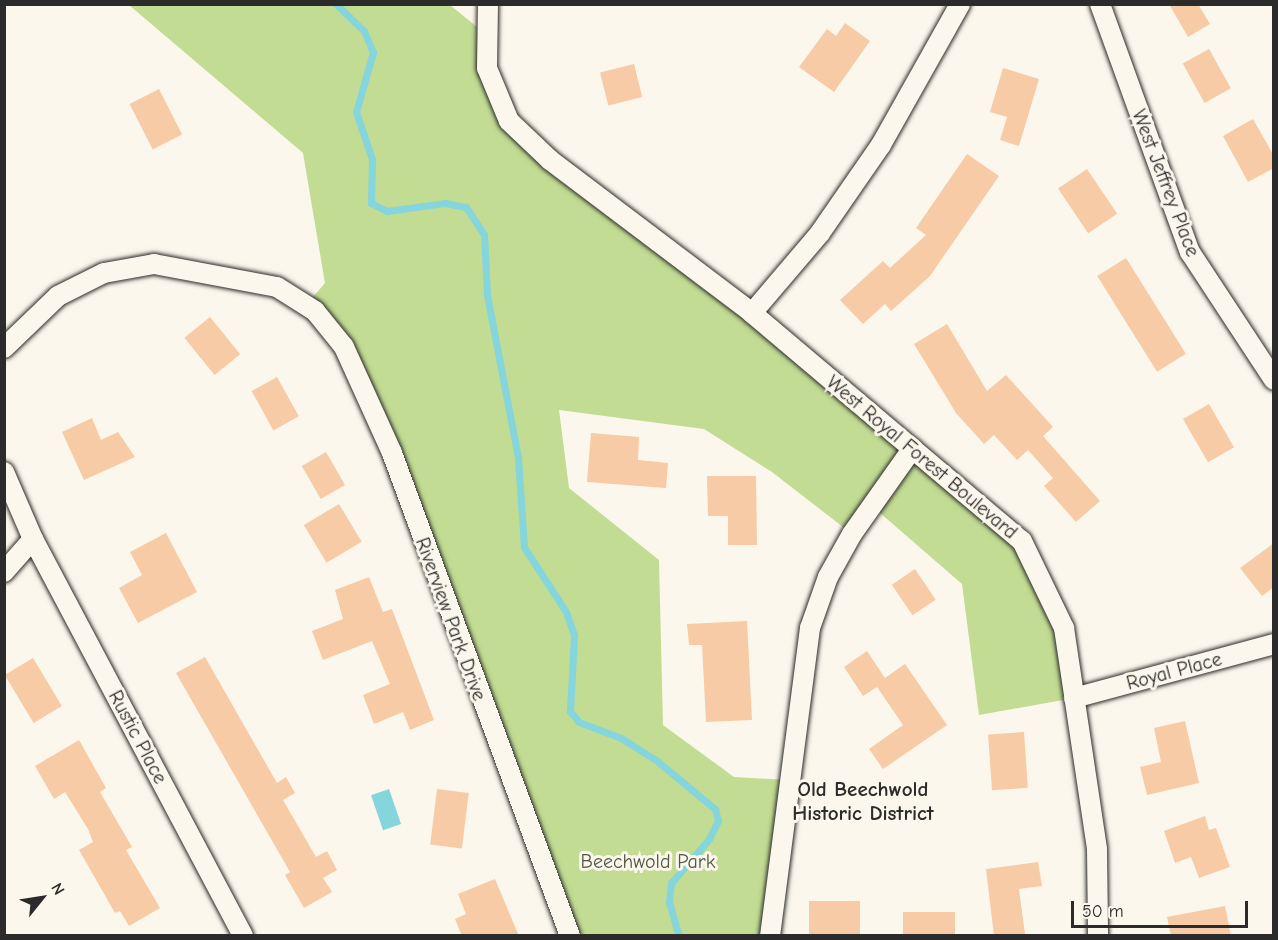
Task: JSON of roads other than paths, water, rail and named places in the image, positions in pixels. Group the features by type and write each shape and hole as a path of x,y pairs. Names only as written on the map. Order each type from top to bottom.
{"street":[{"name":"West Royal Forest Boulevard","path":"488,4 487,68 509,121 532,143 752,313 1022,541 1064,628 1097,850 1098,936"},
{"path":"752,313 820,233 881,145 960,4"},
{"name":"West Jeffrey Place","path":"1100,4 1190,252 1274,380"},
{"name":"Riverview Park Drive","path":"4,348 58,296 104,273 154,264 277,287 315,311 344,347 392,453 570,936"},
{"path":"770,936 810,628 828,577 852,534 913,448"},
{"name":"Rustic Place","path":"4,472 33,539 243,936"},
{"path":"4,572 33,539"},
{"name":"Royal Place","path":"1074,698 1274,644"}],"water":[{"path":"389,789 401,824 383,830 371,795"}],"waterway":[{"path":"336,4 364,31 373,52 356,112 372,159 371,203 387,211 445,203 466,207 484,235 487,295 518,458 524,547 566,612 574,635 570,711 579,722 621,738 656,760 715,809 718,821 709,839 671,883 669,902 679,936"}],"district":[{"name":"Old Beechwold Historic District","path":"863,801"}],"park label":[{"name":"Beechwold Park","path":"648,861"}]}
